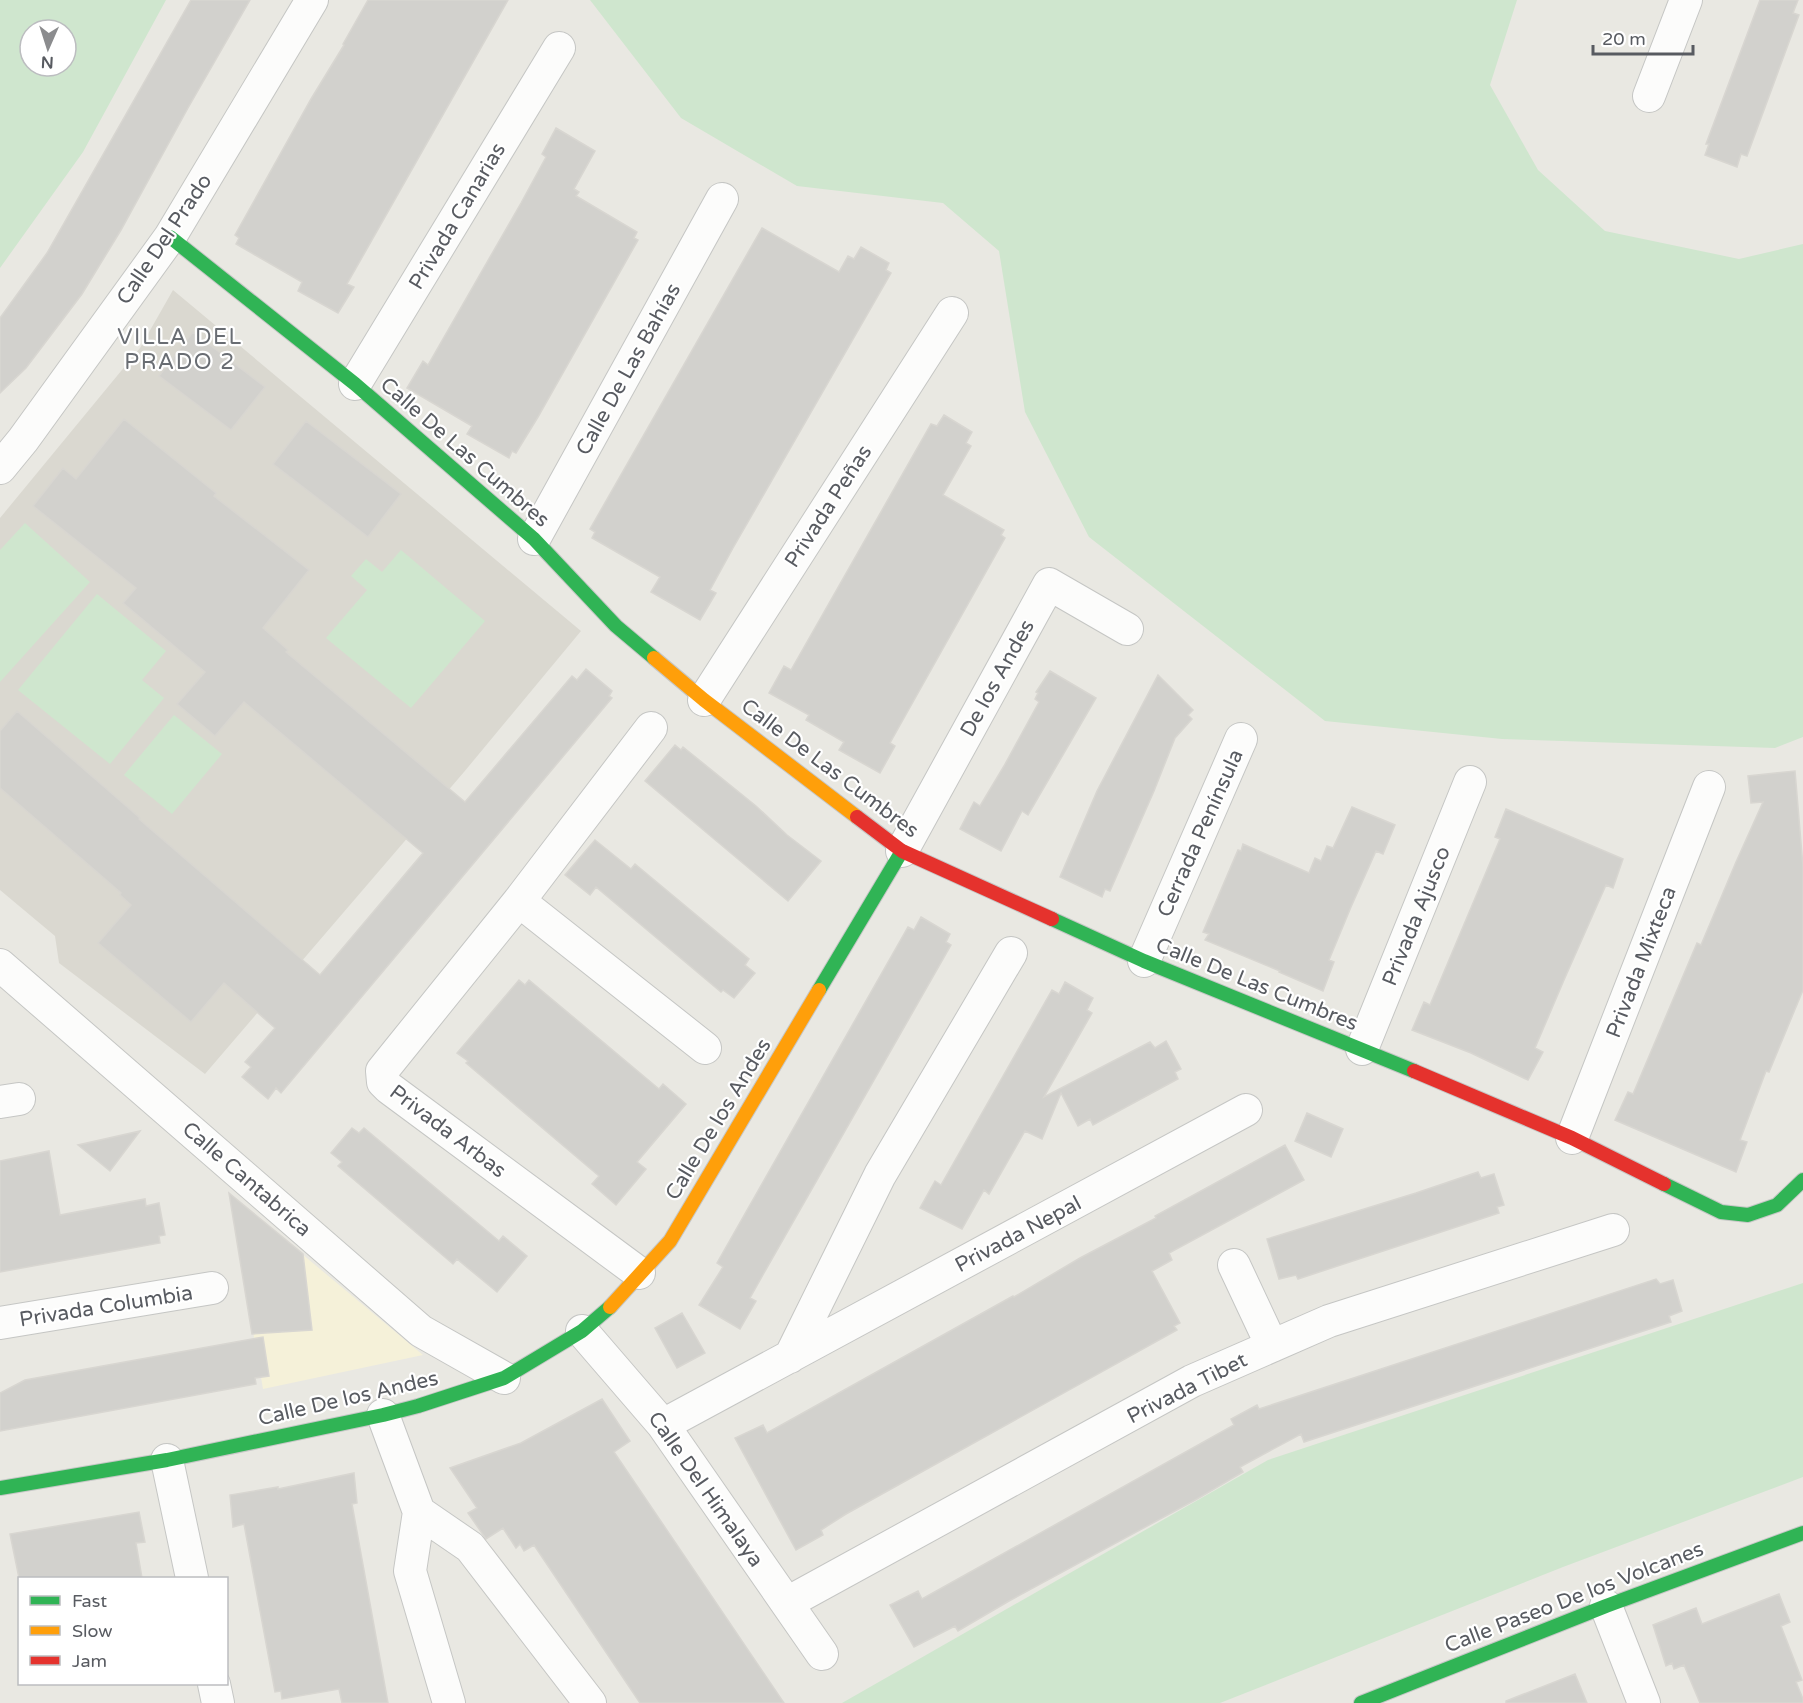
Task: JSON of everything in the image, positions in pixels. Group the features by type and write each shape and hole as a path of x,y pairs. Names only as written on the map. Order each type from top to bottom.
{"street":[{"name":"Calle Del Prado","path":"0,468 23,440 170,237 312,0"},
{"path":"1649,96 1686,0"},
{"name":"Privada Canarias","path":"355,384 559,48"},
{"name":"Calle De Las Bahías","path":"534,539 722,199"},
{"name":"Calle De Las Cumbres","path":"170,237 355,384 534,539 616,626 704,700 902,851 1144,961 1362,1049 1572,1138 1721,1212 1748,1215 1777,1205 1803,1180"},
{"name":"Privada Peñas","path":"704,700 952,313"},
{"name":"De los Andes","path":"902,851 1049,584 1126,629"},
{"name":"Privada Arbas","path":"639,1273 389,1089 383,1082 382,1071 519,901 651,728"},
{"name":"Cerrada Península","path":"1144,961 1241,739"},
{"name":"Privada Ajusco","path":"1362,1049 1470,782"},
{"name":"Privada Mixteca","path":"1572,1138 1709,787"},
{"name":"Calle De los Andes","path":"0,1488 167,1460 418,1406 504,1378 582,1331 614,1303 670,1241 902,851"},
{"path":"519,901 705,1048"},
{"path":"789,1357 880,1175 1011,953"},
{"name":"Calle Cantabrica","path":"0,965 421,1331 504,1378"},
{"name":"Privada Nepal","path":"663,1425 1246,1110"},
{"name":"Privada Tibet","path":"787,1603 1192,1381 1329,1321 1613,1230"},
{"path":"1234,1265 1272,1347"},
{"name":"Privada Columbia","path":"0,1323 212,1288"},
{"name":"Calle Del Himalaya","path":"582,1331 663,1425 822,1654"},
{"path":"383,1415 419,1512 410,1571 449,1703"},
{"path":"167,1460 192,1577"},
{"path":"419,1512 470,1547 590,1703"},
{"name":"Calle Paseo De los Volcanes","path":"1361,1703 1398,1696 1606,1606 1803,1533"},
{"path":"1606,1606 1644,1703"},
{"path":"214,1685 218,1703"}],"shaded area":[{"path":"173,290 581,631 464,772 205,1074 59,963 55,936 0,890 0,518 140,348"},
{"path":"229,1193 423,1355 263,1389"}],"green space":[{"path":"0,0 166,0 83,152 0,268"},
{"path":"590,0 1517,0 1490,85 1538,170 1605,231 1739,259 1803,244 1803,737 1775,748 1502,739 1325,721 1089,537 1025,412 999,251 943,203 797,186 681,118"},
{"path":"25,523 90,582 0,682 0,550"},
{"path":"401,550 485,621 411,708 326,638 367,590 351,576 366,559 382,572"},
{"path":"97,594 166,651 142,680 164,698 110,764 18,690"},
{"path":"174,715 222,754 172,814 124,775"},
{"path":"1803,1283 1803,1477 1563,1567 1220,1703 842,1703 1268,1460"}],"building":[{"path":"191,0 250,0 121,230 82,294 26,368 0,393 0,318 47,253"},
{"path":"368,0 508,0 347,284 354,287 338,313 298,291 302,282 236,244 239,238 235,235"},
{"path":"1760,0 1798,0 1793,13 1799,15 1747,156 1741,154 1737,167 1705,155 1709,144 1706,144"},
{"path":"556,128 595,151 574,189 579,192 576,196 637,232 634,238 638,240 538,417 516,453 512,451 509,458 467,434 472,426 407,388 423,361 428,365 521,203 546,157 542,154"},
{"path":"762,228 839,272 848,256 854,259 861,247 889,263 886,270 891,273 733,548 710,590 716,593 700,620 651,592 660,577 592,538 595,532 590,529"},
{"path":"193,332 265,387 231,430 159,376"},
{"path":"944,415 972,432 966,443 971,446 943,495 1004,530 1001,535 1005,538 890,743 895,746 880,773 839,750 844,742 806,720 809,715 769,693 784,666 791,670 931,424 937,426"},
{"path":"124,419 216,493 214,496 309,570 263,628 288,650 286,652 465,802 572,676 577,680 586,669 612,691 609,696 612,698 281,1093 276,1088 268,1099 242,1077 251,1067 245,1062 275,1028 224,983 191,1022 98,943 131,905 120,895 121,893 0,788 0,731 17,711 320,975 423,853 244,702 215,736 177,704 205,672 123,603 136,588 33,506 63,468 76,479"},
{"path":"306,421 401,494 368,537 273,464"},
{"path":"1050,671 1096,698 1028,815 1022,811 1001,851 960,829 974,802 980,806 1004,766 1039,702 1035,699 1038,693 1036,692"},
{"path":"1158,675 1193,710 1188,715 1192,719 1175,738 1110,891 1105,889 1102,897 1060,877 1097,791"},
{"path":"675,745 681,750 683,747 821,861 788,901 645,781"},
{"path":"1795,771 1803,867 1803,990 1769,1072 1766,1071 1740,1140 1747,1142 1736,1172 1615,1120 1628,1092 1633,1094 1697,943 1701,945 1763,802 1751,803 1748,776"},
{"path":"1352,807 1395,825 1383,854 1376,851 1351,907 1329,960 1334,962 1323,991 1205,940 1209,934 1203,932 1238,850 1241,851 1243,844 1309,873 1315,858 1321,861 1327,846 1333,848"},
{"path":"1506,809 1623,859 1613,888 1606,885 1564,980 1535,1048 1543,1052 1528,1080 1471,1053 1412,1030 1424,1002 1430,1005 1500,839 1495,837"},
{"path":"595,840 631,869 635,864 749,959 745,965 755,973 734,998 723,990 721,992 596,887 590,895 565,875"},
{"path":"921,917 950,934 946,942 951,945 750,1298 756,1301 740,1329 699,1305 723,1267 717,1263 908,927 914,930"},
{"path":"519,980 525,985 529,980 659,1089 663,1084 686,1104 637,1162 646,1169 616,1205 592,1184 599,1176 457,1053"},
{"path":"1065,982 1093,998 1087,1010 1092,1013 1044,1097 1150,1042 1155,1048 1166,1041 1181,1069 1175,1072 1178,1079 1093,1125 1090,1119 1078,1126 1061,1093 1042,1139 1025,1131 989,1194 984,1190 962,1229 920,1208 935,1181 941,1185 1052,990 1059,994"},
{"path":"1307,1113 1343,1129 1331,1157 1295,1141"},
{"path":"352,1128 359,1133 364,1128 499,1241 503,1236 527,1256 497,1292 457,1259 453,1264 338,1166 342,1162 331,1153"},
{"path":"140,1131 110,1171 78,1145"},
{"path":"1285,1145 1304,1180 1169,1253 1172,1260 1152,1271 1180,1323 1174,1326 1177,1330 846,1514 821,1530 823,1535 796,1550 735,1438 763,1425 767,1433"},
{"path":"49,1151 60,1215 145,1199 146,1206 159,1203 165,1235 159,1236 160,1243 0,1272 0,1161"},
{"path":"1478,1172 1481,1178 1494,1174 1504,1205 1497,1207 1499,1213 1298,1279 1296,1275 1279,1279 1267,1239"},
{"path":"229,1193 303,1254 312,1330 252,1334"},
{"path":"1656,1279 1660,1284 1673,1280 1682,1311 1669,1316 1671,1322 1304,1442 1301,1434 1240,1467 1243,1472 1197,1499 958,1631 955,1626 914,1647 890,1605 918,1591 922,1599 1234,1425 1231,1419 1257,1405 1259,1409"},
{"path":"682,1313 705,1353 677,1368 655,1328"},
{"path":"263,1337 269,1376 255,1378 256,1384 0,1431 0,1393 25,1380"},
{"path":"602,1399 630,1441 614,1452 784,1703 640,1703 534,1545 524,1551 520,1544 516,1548 503,1528 486,1539 468,1513 477,1508 450,1468 521,1443"},
{"path":"354,1473 357,1503 352,1504 388,1703 342,1703 339,1689 282,1699 281,1691 275,1692 244,1524 233,1527 230,1495 278,1487 278,1489"},
{"path":"139,1512 145,1542 136,1543 142,1577 19,1577 10,1534"},
{"path":"1779,1594 1790,1622 1781,1626 1802,1680 1796,1682 1803,1703 1700,1703 1684,1665 1674,1669 1672,1663 1666,1666 1653,1625 1696,1608 1702,1624"},
{"path":"1575,1674 1587,1703 1506,1703 1506,1701"}],"traffic: fast":[{"path":"170,237 355,384 534,539 616,626 654,658"},
{"path":"819,990 902,851"},
{"path":"1052,919 1144,961 1414,1071"},
{"path":"1664,1184 1721,1212 1748,1215 1777,1205 1803,1180"},
{"path":"0,1488 167,1460 418,1406 504,1378 582,1331 610,1307"},
{"path":"1361,1703 1606,1606 1803,1533"}],"traffic: slow":[{"path":"654,658 704,700 857,817"},
{"path":"610,1307 670,1241 819,990"}],"traffic: jam":[{"path":"857,817 902,851 1052,919"},
{"path":"1414,1071 1572,1138 1664,1184"}],"district":[{"name":"VILLA DEL PRADO 2","path":"180,348"}]}
